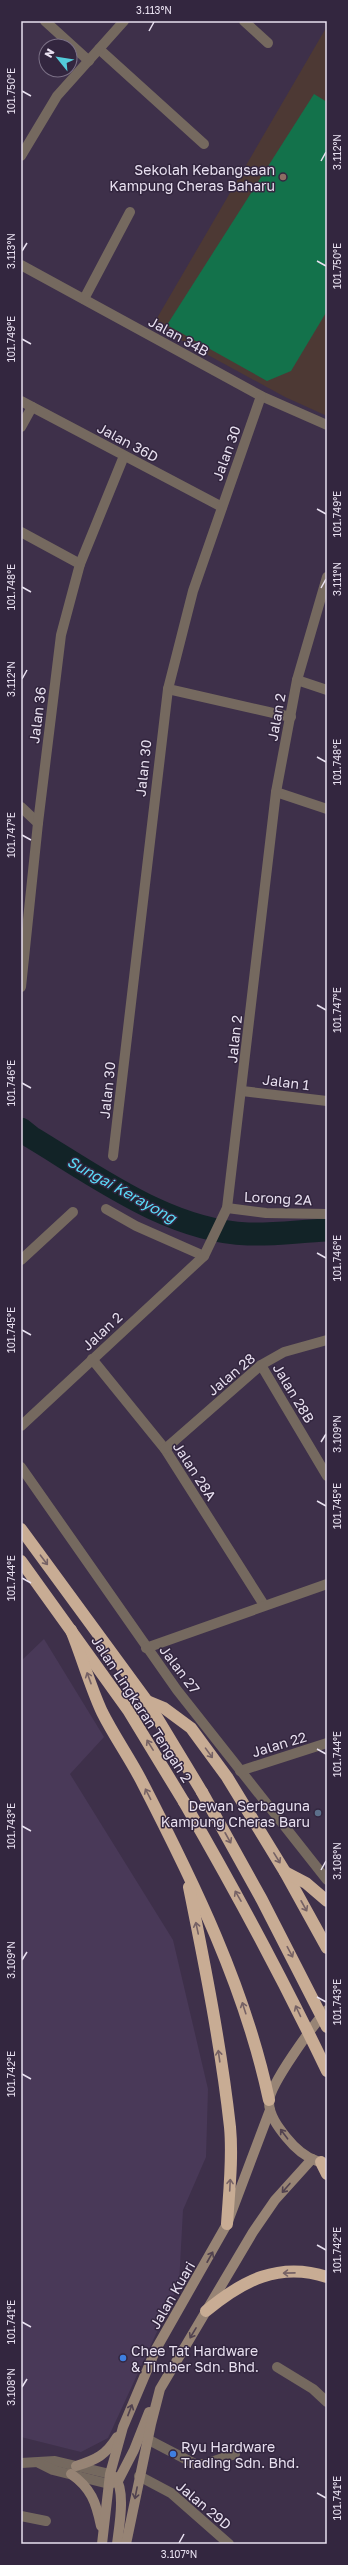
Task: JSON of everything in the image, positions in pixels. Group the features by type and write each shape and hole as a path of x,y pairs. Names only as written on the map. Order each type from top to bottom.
{"highway":[{"name":"Jalan Lingkaran Tengah 2","path":"21,1529 147,1701 202,1792 262,1900 327,2027"},
{"name":"Jalan Lingkaran Tengah 2","path":"21,1562 72,1630 128,1710 184,1802 253,1923 327,2071"},
{"path":"72,1630 102,1712 140,1779 215,1931 237,1988 261,2060 269,2105"},
{"path":"147,1701 164,1708 191,1728 227,1777 285,1872 327,1948"},
{"path":"184,1866 211,2002 230,2127 231,2165 227,2224"},
{"path":"285,1872 306,1883 327,1901"},
{"path":"320,2161 327,2174"},
{"path":"206,2311 225,2296 251,2280 277,2273 301,2272 327,2277"}],"street":[{"path":"45,21 88,61"},
{"path":"21,156 24,144 58,96 124,21"},
{"path":"244,21 268,43"},
{"path":"99,49 204,144"},
{"path":"84,299 130,212"},
{"name":"Jalan 34B","path":"21,265 261,396 327,425"},
{"name":"Jalan 30","path":"113,1156 168,689 193,591 261,396"},
{"name":"Jalan 36D","path":"21,401 222,507"},
{"path":"21,427 32,407"},
{"name":"Jalan 36","path":"21,987 38,823 61,635 80,564 124,456"},
{"path":"21,532 80,564"},
{"name":"Jalan 2","path":"21,1426 206,1252 225,1212 242,1091 276,792 297,680 327,576"},
{"path":"297,680 327,690"},
{"path":"168,689 291,717"},
{"path":"276,792 327,809"},
{"path":"21,807 38,823"},
{"name":"Jalan 1","path":"242,1091 327,1101"},
{"path":"106,1208 136,1226 206,1252"},
{"path":"21,1260 73,1212"},
{"name":"Lorong 2A","path":"225,1212 327,1214"},
{"name":"Jalan 28","path":"165,1449 261,1365 284,1352 327,1340"},
{"name":"Jalan 28A","path":"92,1359 165,1449 264,1605"},
{"name":"Jalan 28B","path":"261,1365 327,1476"},
{"name":"Jalan 27","path":"21,1467 146,1648 240,1771 327,1880"},
{"path":"146,1648 264,1605 327,1584"},
{"name":"Jalan 22","path":"240,1771 327,1743"},
{"name":"Jalan Kuari","path":"102,2540 112,2479 123,2427 156,2349 227,2224 269,2105 285,2067 327,2010"},
{"path":"112,2479 134,2450 144,2422 160,2389 253,2232 275,2200 320,2161 292,2144 269,2105"},
{"path":"277,2367 313,2389 327,2402"},
{"path":"126,2544 139,2476 160,2389"},
{"path":"73,2470 91,2462 107,2452 123,2427"},
{"path":"147,2440 195,2464 205,2464 235,2454"},
{"path":"21,2463 55,2461 73,2470 112,2479"},
{"path":"73,2470 91,2492 95,2502 102,2540"},
{"name":"Jalan 29D","path":"139,2476 171,2494 230,2544"},
{"path":"112,2479 121,2502 117,2544"},
{"path":"21,2516 46,2521"}],"shaded area":[{"name":"Sekolah Kebangsaan Kampung Cheras Baharu","path":"326,28 327,416 285,397 153,325"},
{"path":"44,1639 104,1737 70,1774 173,1940 208,2089 206,2157 183,2210 179,2284 108,2438 81,2452 21,2437 21,1661"}],"green space":[{"name":"Sekolah Kebangsaan Kampung Cheras Baharu","path":"314,94 327,102 327,311 291,371 267,381 167,325"}],"waterway":[{"name":"Sungai Kerayong","path":"21,1129 31,1137 107,1184 134,1199 190,1223 219,1231 248,1234 327,1230"}],"place":[{"name":"Sekolah Kebangsaan Kampung Cheras Baharu","path":"283,177"},
{"name":"Dewan Serbaguna Kampung Cheras Baru","path":"318,1813"},
{"name":"Chee Tat Hardware & Timber Sdn. Bhd.","path":"123,2358"},
{"name":"Ryu Hardware Trading Sdn. Bhd.","path":"173,2454"}]}
